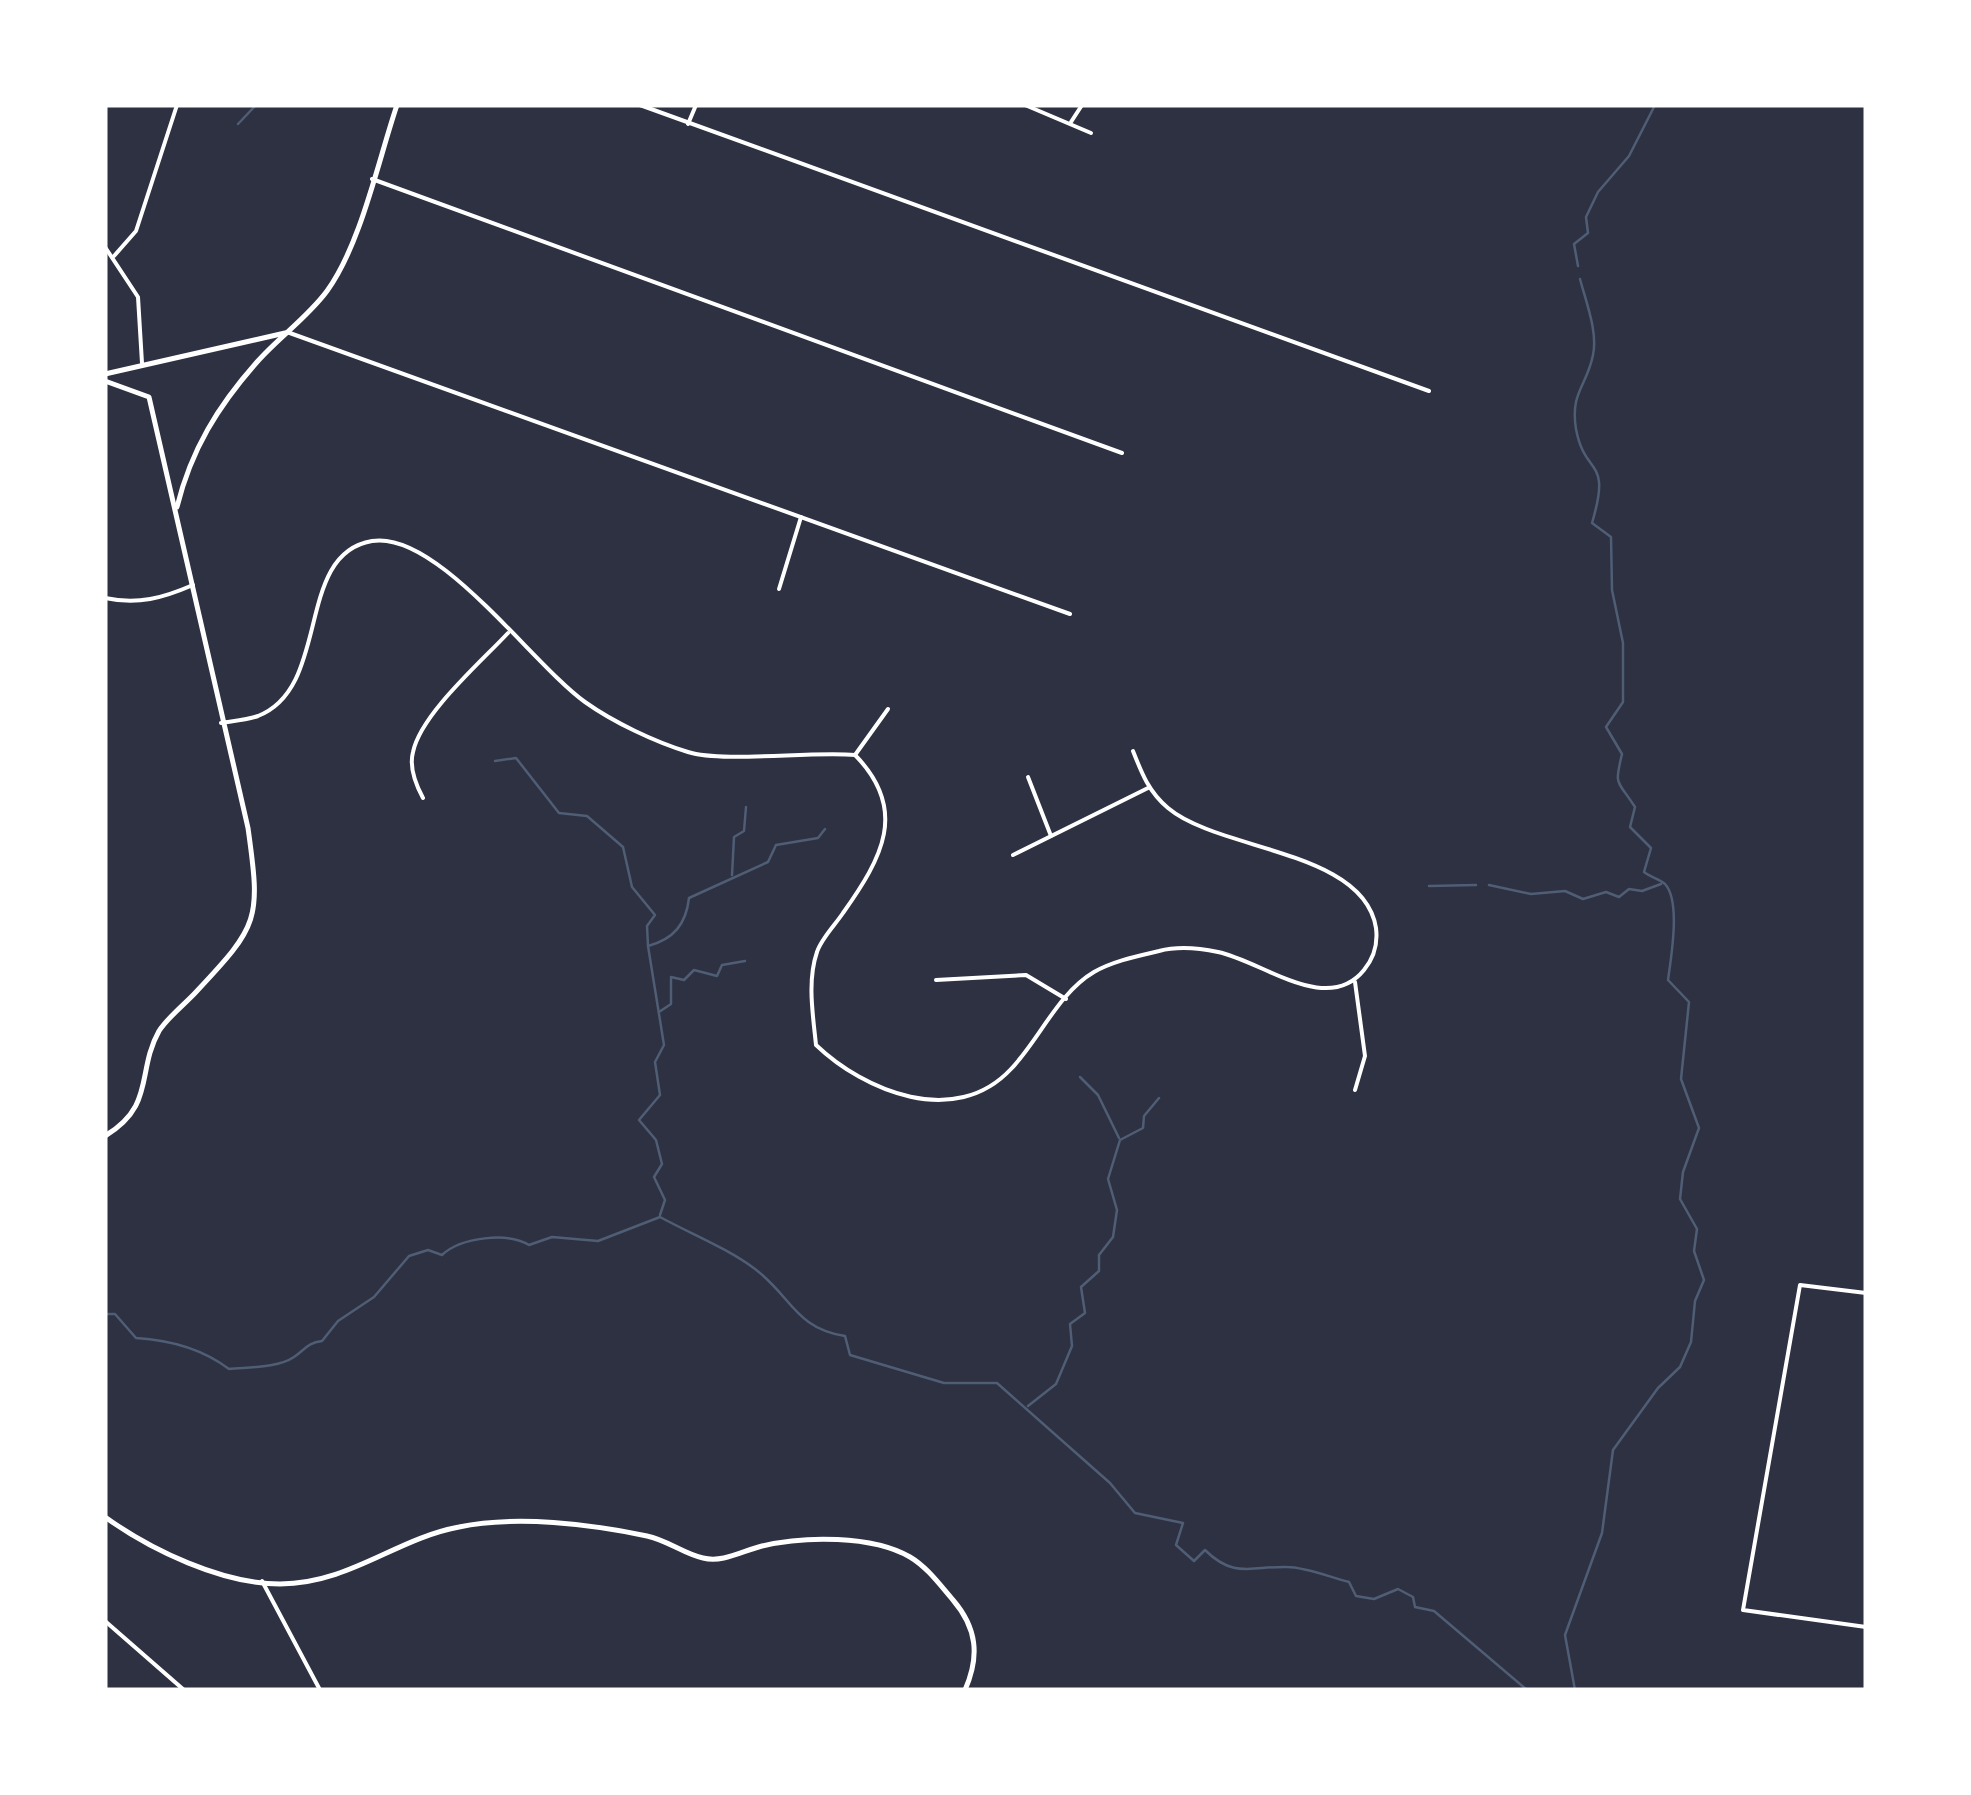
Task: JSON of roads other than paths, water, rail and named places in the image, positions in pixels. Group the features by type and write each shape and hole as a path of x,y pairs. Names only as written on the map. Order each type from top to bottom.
{"street":[{"path":"114,256 136,231 177,105"},
{"path":"176,509 187,468 205,429 257,362 328,289 397,105"},
{"path":"640,105 1429,390"},
{"path":"688,124 696,105"},
{"path":"1025,105 1092,133"},
{"path":"1071,122 1082,105"},
{"path":"372,178 1122,454"},
{"path":"105,247 138,296 142,363"},
{"path":"105,377 142,363 288,332 1070,614"},
{"path":"105,377 148,397 248,828 257,893 244,940 159,1032 146,1081 128,1122 105,1136"},
{"path":"779,589 801,517"},
{"path":"221,723 260,716 288,694 308,651 318,601 334,563 371,541 415,548 450,571 508,633 586,703 690,753 855,755 879,779 886,813 883,841 870,874 817,950 811,994 816,1045 845,1073 892,1095 937,1100 975,1092 1010,1072 1066,999 1093,972 1174,947 1222,953 1322,989 1354,982 1374,958 1376,929 1366,900 1337,876 1171,811 1148,788 1133,751"},
{"path":"105,598 125,602 160,599 193,585"},
{"path":"423,798 415,782 412,752 452,693 508,633"},
{"path":"855,755 888,709"},
{"path":"1028,778 1050,836"},
{"path":"1013,855 1148,788"},
{"path":"936,980 1026,975 1066,999"},
{"path":"1354,982 1365,1056 1355,1090"},
{"path":"1866,1293 1800,1285 1742,1610 1866,1626"},
{"path":"105,1517 137,1538 219,1573 280,1584 358,1570 425,1537 491,1522 649,1536 704,1558 720,1560 790,1542 878,1544 918,1564 961,1609 974,1633 976,1652 966,1690"},
{"path":"262,1581 320,1690"},
{"path":"105,1621 184,1690"}],"waterway":[{"path":"238,124 256,105"},
{"path":"1578,266 1574,244 1588,233 1586,217 1598,192 1629,156 1655,105"},
{"path":"1575,1690 1565,1635 1602,1533 1613,1450 1658,1388 1680,1367 1691,1342 1695,1301 1704,1280 1694,1251 1697,1229 1680,1199 1683,1172 1699,1128 1681,1079 1689,1002 1668,980 1673,903 1665,884 1644,872 1651,848 1630,827 1635,807 1619,782 1622,754 1606,727 1623,702 1623,643 1612,590 1611,537 1592,523 1598,477 1576,429 1575,406 1594,346 1580,279"},
{"path":"495,761 516,758 559,813 587,816 623,847 632,887 655,915 647,926 648,946"},
{"path":"732,875 734,837 744,831 746,807"},
{"path":"660,1215 665,1200 654,1177 662,1164 656,1140 639,1120 660,1095 655,1062 664,1045 648,946 677,929 689,898 768,862 776,845 818,838 825,829"},
{"path":"1489,885 1531,894 1565,891 1583,899 1606,892 1619,897 1629,889 1642,891 1661,884"},
{"path":"1429,886 1476,885"},
{"path":"659,1012 671,1004 671,977 684,980 694,970 717,976 722,965 745,961"},
{"path":"1080,1077 1098,1095 1119,1138"},
{"path":"1028,1406 1056,1384 1072,1346 1070,1324 1085,1313 1081,1287 1099,1271 1099,1255 1113,1237 1117,1210 1108,1179 1120,1140 1143,1128 1144,1116 1159,1098"},
{"path":"105,1314 115,1314 136,1338 185,1346 229,1369 271,1365 287,1361 322,1341 338,1321 374,1297 409,1256 428,1250 442,1255 461,1244 485,1238 529,1245 552,1237 598,1241 660,1217 755,1269 804,1319 845,1336 850,1355 944,1383 997,1383 1110,1483 1135,1513 1183,1523 1176,1545 1194,1561 1205,1550 1234,1568 1302,1569 1349,1582 1356,1596 1374,1599 1398,1589 1413,1597 1415,1607 1434,1611 1527,1690"}]}
